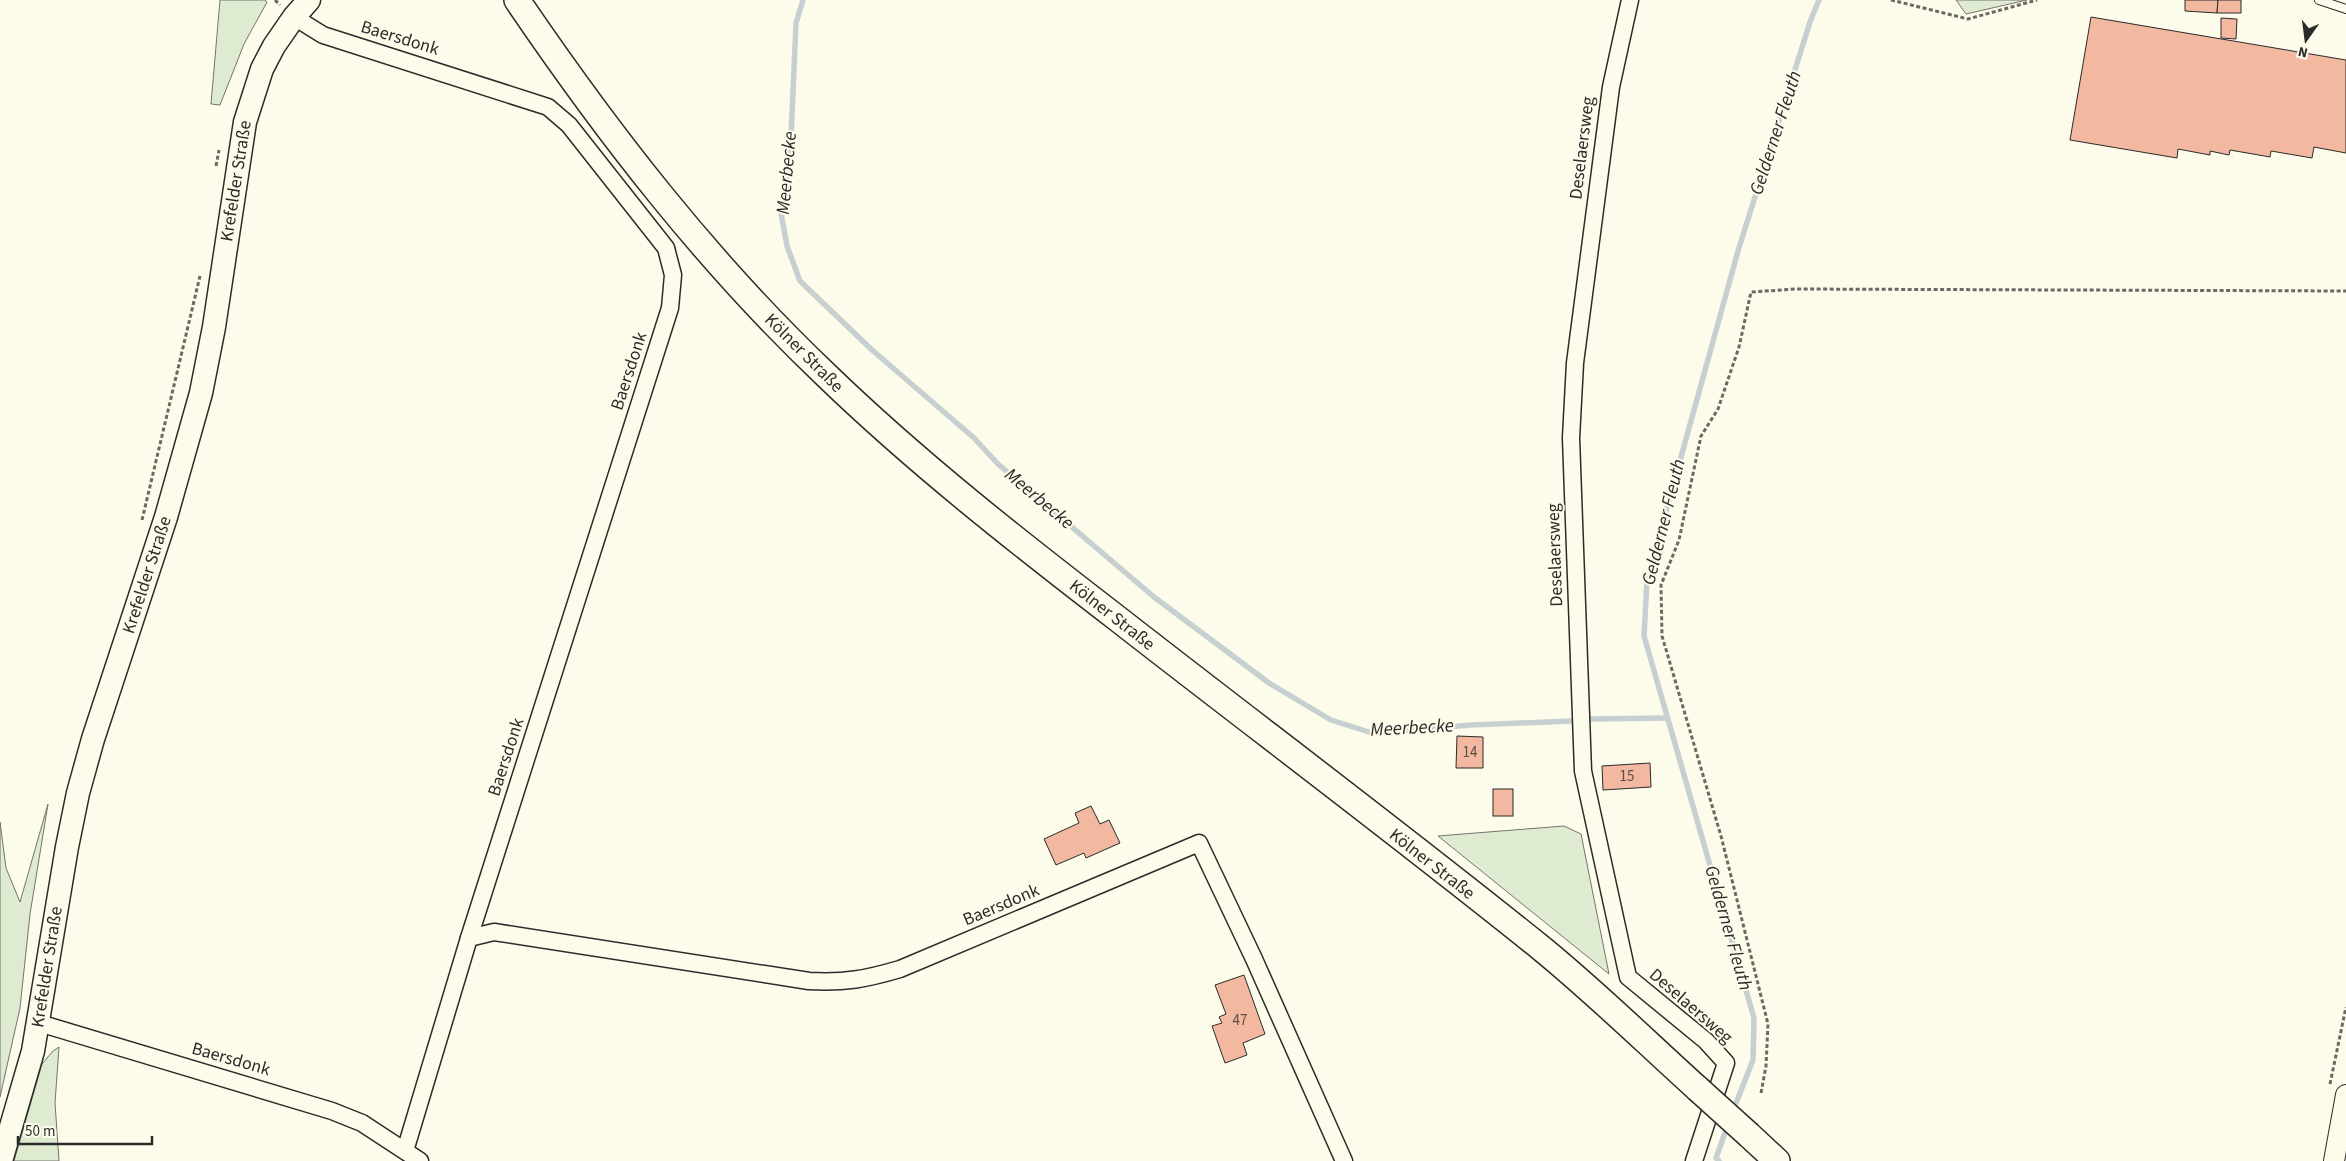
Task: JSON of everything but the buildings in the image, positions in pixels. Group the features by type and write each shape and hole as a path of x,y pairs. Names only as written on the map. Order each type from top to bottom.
{"main road":[{"name":"Krefelder Straße","path":"1,1161 39,1023 67,847 78,793 93,739 166,517 201,394 214,327 245,122 262,68 274,46 283,8 309,0"},
{"name":"Kölner Straße","path":"517,0 570,78 700,242 758,306 824,374 902,446 1052,568 1544,950 1777,1161"}],"street":[{"name":"Deselaersweg","path":"1630,0 1611,87 1574,363 1571,438 1582,772 1628,977 1706,1041 1726,1063 1694,1161"},
{"name":"Baersdonk","path":"283,8 323,35 548,107 569,125 666,248 673,275 670,308 469,938 405,1151"},
{"name":"Baersdonk","path":"469,938 494,932 809,981 840,983 900,969 1199,843 1344,1161"},
{"name":"Baersdonk","path":"39,1023 332,1111 362,1123 420,1161"},
{"path":"2334,1161 2346,1095"}],"lane":[{"path":"2319,0 2346,9"}],"path":[{"path":"275,0 283,8"},
{"path":"1891,0 1968,19 2037,0"},
{"path":"216,168 221,140"},
{"path":"142,522 202,268"},
{"path":"1761,1093 1766,1066 1768,1024 1721,836 1662,636 1661,585 1679,540 1701,436 1718,409 1739,347 1751,292 1796,289 2346,291"}],"green space":[{"path":"220,0 265,0 267,2 244,44 220,105 211,104"},
{"path":"1956,0 2027,0 1966,14"},
{"path":"48,804 30,914 20,1008 0,1097 0,822 6,868 20,902"},
{"path":"1564,826 1581,834 1609,974 1438,836"},
{"path":"59,1047 55,1103 59,1161 14,1161 42,1064"}],"waterway":[{"name":"Meerbecke","path":"803,0 796,23 790,160 781,213 787,246 800,281 871,349 974,438 998,464 1154,597 1269,683 1331,720 1372,733 1471,725 1571,721"},
{"name":"Gelderner Fleuth","path":"1733,1111 1753,1060 1754,1018 1644,636 1647,580 1738,251 1810,22 1819,0"},
{"name":"Meerbecke","path":"1590,719 1667,718"},
{"name":"Gelderner Fleuth","path":"1719,1161 1716,1158 1728,1124"}]}
